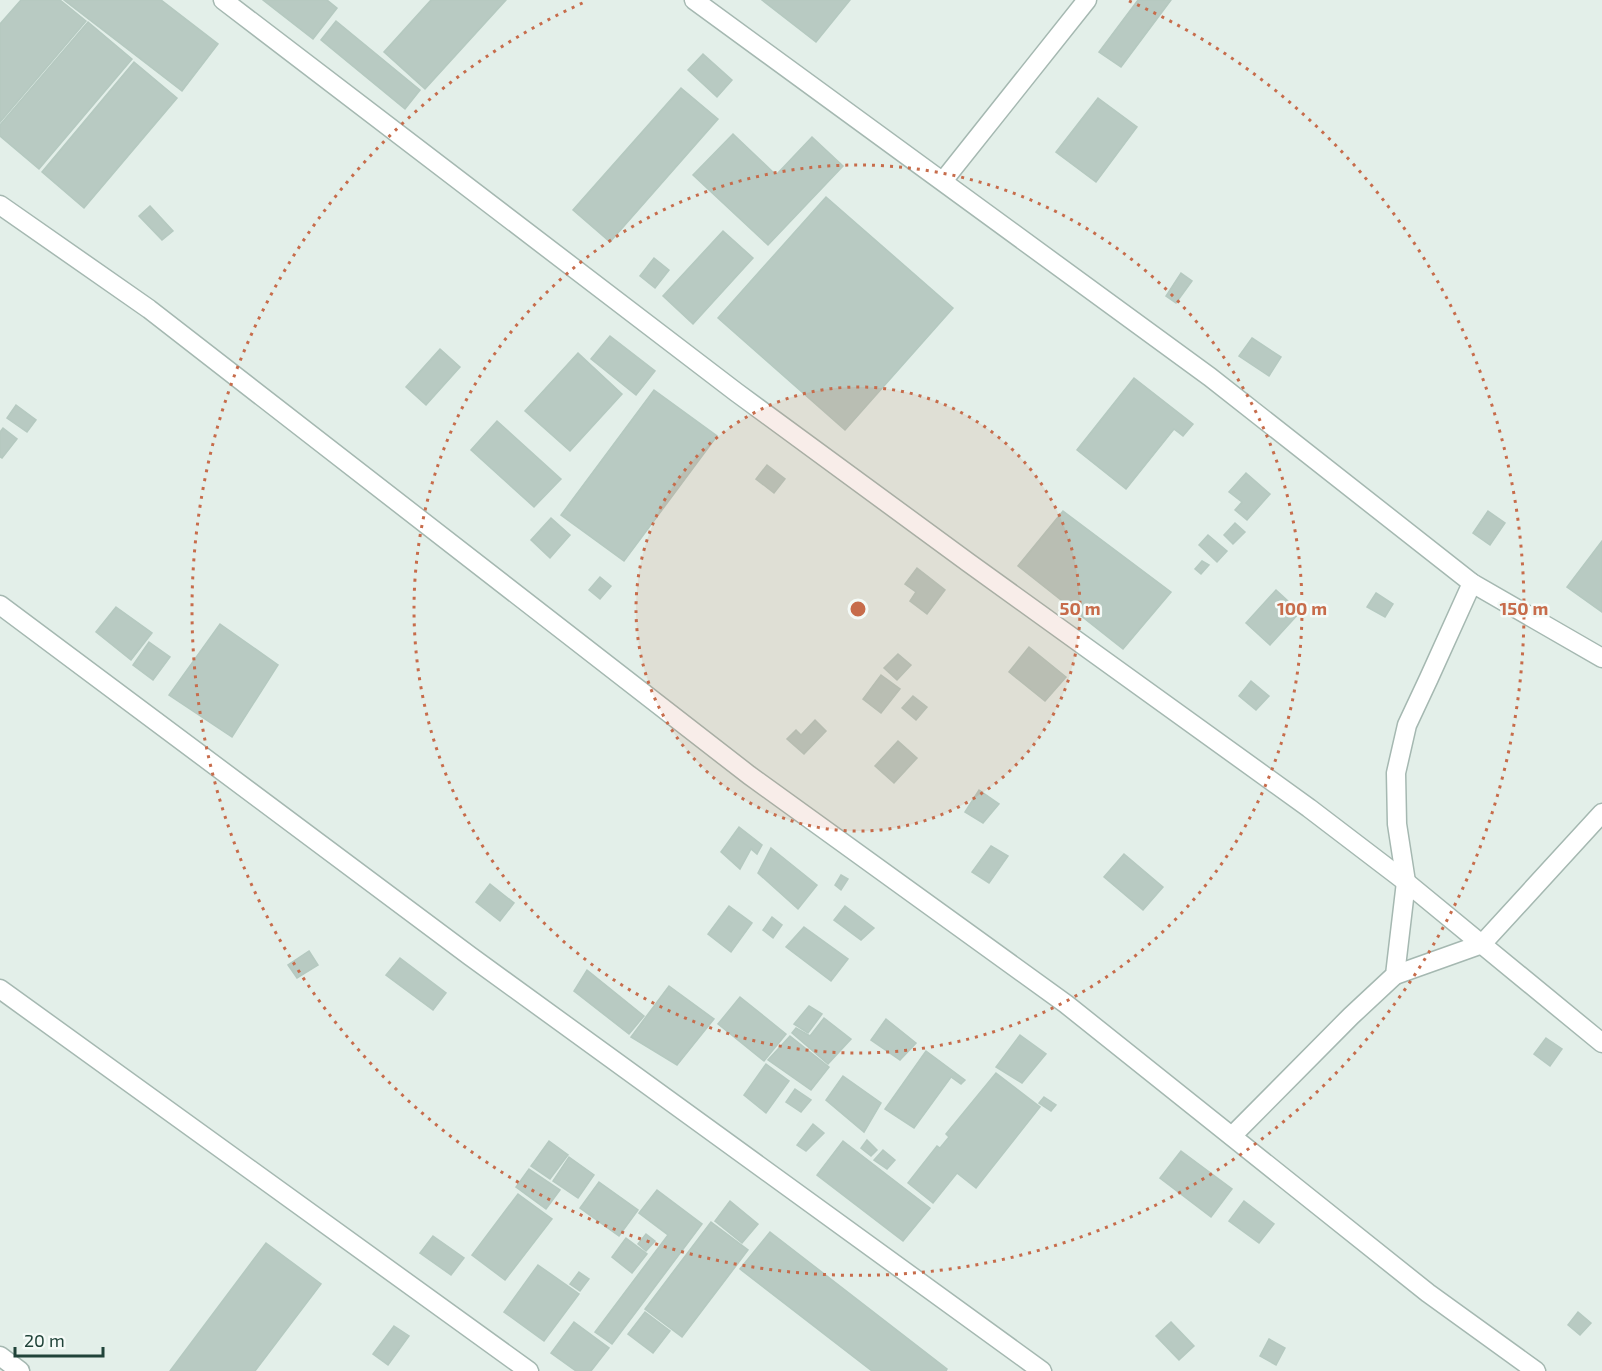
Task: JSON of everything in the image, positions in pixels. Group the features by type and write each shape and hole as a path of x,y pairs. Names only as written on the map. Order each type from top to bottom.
{"street":[{"path":"223,0 736,392 1309,808 1406,882 1602,1043"},
{"path":"694,0 1210,377 1472,583 1602,658"},
{"path":"943,181 1087,0"},
{"path":"0,205 148,309 748,775 1066,1004 1428,1293 1536,1371"},
{"path":"1395,975 1406,882 1397,824 1396,773 1407,725 1472,583"},
{"path":"0,605 470,956 1042,1371"},
{"path":"1232,1136 1395,975 1482,944 1602,813"},
{"path":"0,989 529,1371"},
{"path":"0,1356 20,1371"}],"building":[{"path":"21,0 60,0 86,21 0,122 0,24"},
{"path":"64,0 161,0 218,44 182,91"},
{"path":"263,0 327,0 337,8 313,39"},
{"path":"431,0 506,0 425,89 384,52"},
{"path":"762,0 850,0 816,42"},
{"path":"1138,0 1171,0 1121,67 1099,52"},
{"path":"336,21 420,90 405,109 321,40"},
{"path":"88,22 132,59 39,169 0,136 0,125"},
{"path":"703,54 732,80 717,97 688,70"},
{"path":"134,62 177,98 84,208 42,172"},
{"path":"681,88 718,119 610,242 573,210"},
{"path":"1098,98 1137,127 1096,182 1056,152"},
{"path":"733,134 776,175 812,137 843,166 768,245 693,175"},
{"path":"826,197 953,308 845,430 718,318"},
{"path":"150,206 173,231 162,240 139,216"},
{"path":"723,231 753,258 693,324 663,296"},
{"path":"654,258 669,270 655,288 640,276"},
{"path":"1181,273 1192,281 1176,303 1166,296"},
{"path":"610,336 655,371 636,395 591,359"},
{"path":"1252,338 1281,357 1269,376 1239,356"},
{"path":"440,349 460,367 426,405 406,387"},
{"path":"578,353 622,394 570,451 525,411"},
{"path":"1134,378 1193,424 1183,436 1174,429 1126,489 1077,450"},
{"path":"654,390 717,436 624,561 561,515"},
{"path":"16,405 36,420 27,432 7,418"},
{"path":"497,421 561,479 534,507 471,450"},
{"path":"3,428 17,439 2,458 0,457 0,432"},
{"path":"767,465 785,479 774,493 756,479"},
{"path":"1246,473 1270,494 1247,520 1235,510 1242,502 1229,492"},
{"path":"1063,511 1171,592 1123,649 1018,566"},
{"path":"1488,511 1505,523 1490,545 1473,533"},
{"path":"551,518 570,535 550,558 531,540"},
{"path":"1235,523 1245,532 1233,544 1224,535"},
{"path":"1208,535 1227,551 1217,562 1199,545"},
{"path":"1602,541 1602,612 1567,587"},
{"path":"1202,561 1209,565 1201,574 1195,569"},
{"path":"917,568 945,590 927,614 910,601 916,592 905,584"},
{"path":"600,577 611,586 600,599 589,590"},
{"path":"1276,590 1300,612 1270,645 1246,623"},
{"path":"1376,593 1393,604 1385,617 1367,607"},
{"path":"116,607 152,633 131,660 96,632"},
{"path":"220,624 278,665 232,737 169,695"},
{"path":"149,642 170,657 153,680 133,665"},
{"path":"1029,647 1066,677 1045,701 1009,672"},
{"path":"898,654 911,665 897,680 884,668"},
{"path":"881,675 900,689 881,713 863,699"},
{"path":"1251,681 1269,696 1256,710 1239,696"},
{"path":"913,696 927,707 916,720 902,708"},
{"path":"815,720 826,731 804,754 787,739 796,730 801,735"},
{"path":"898,741 917,758 894,783 875,766"},
{"path":"979,790 999,804 983,823 965,812"},
{"path":"739,827 762,845 757,854 751,849 740,869 721,852"},
{"path":"991,846 1008,856 989,883 972,872"},
{"path":"771,848 817,885 798,909 758,873"},
{"path":"1124,854 1163,887 1143,910 1104,877"},
{"path":"841,875 848,879 841,890 835,885"},
{"path":"490,884 514,903 500,921 476,902"},
{"path":"729,906 752,923 731,952 708,934"},
{"path":"845,906 874,928 861,940 834,920"},
{"path":"772,917 782,925 773,938 763,930"},
{"path":"804,927 848,959 831,981 786,947"},
{"path":"309,951 318,965 297,978 288,965"},
{"path":"400,958 446,993 433,1010 386,975"},
{"path":"587,970 644,1016 629,1034 574,991"},
{"path":"669,986 714,1019 677,1065 631,1037"},
{"path":"740,997 786,1034 764,1061 718,1024"},
{"path":"809,1006 822,1014 808,1033 794,1024"},
{"path":"824,1018 851,1039 828,1064 792,1033 796,1028 810,1036"},
{"path":"886,1019 916,1043 900,1060 871,1040"},
{"path":"1020,1035 1046,1054 1022,1083 996,1067"},
{"path":"790,1036 829,1067 811,1090 768,1060"},
{"path":"1546,1038 1562,1049 1550,1066 1534,1054"},
{"path":"926,1051 965,1080 961,1084 951,1077 914,1128 885,1109"},
{"path":"766,1064 789,1081 766,1113 744,1095"},
{"path":"996,1073 1040,1107 976,1188 957,1173 933,1203 908,1183 937,1146 940,1148 949,1137 946,1134"},
{"path":"843,1076 881,1103 864,1132 826,1100"},
{"path":"795,1089 811,1100 801,1112 786,1102"},
{"path":"1044,1097 1056,1105 1051,1111 1039,1103"},
{"path":"813,1124 824,1133 806,1151 797,1145"},
{"path":"867,1140 877,1150 871,1156 861,1148"},
{"path":"549,1141 568,1155 550,1179 531,1166"},
{"path":"843,1141 930,1208 903,1241 817,1175"},
{"path":"883,1150 895,1160 887,1169 874,1160"},
{"path":"1181,1151 1232,1189 1211,1217 1160,1178"},
{"path":"569,1157 594,1175 578,1198 553,1181"},
{"path":"529,1169 560,1190 546,1209 516,1187"},
{"path":"599,1182 638,1210 619,1236 580,1208"},
{"path":"657,1190 702,1224 612,1344 595,1332 668,1235 639,1213"},
{"path":"518,1194 552,1219 505,1280 472,1255"},
{"path":"730,1201 758,1224 742,1243 715,1221"},
{"path":"1244,1201 1274,1224 1259,1243 1229,1221"},
{"path":"711,1222 748,1250 682,1337 645,1309"},
{"path":"770,1232 947,1369 946,1371 872,1371 740,1269"},
{"path":"646,1234 655,1241 646,1251 638,1244"},
{"path":"433,1236 464,1258 451,1275 420,1253"},
{"path":"626,1238 647,1254 632,1273 612,1257"},
{"path":"266,1243 321,1284 255,1371 170,1371"},
{"path":"538,1265 579,1294 544,1341 504,1312"},
{"path":"579,1272 589,1279 580,1291 570,1284"},
{"path":"645,1312 670,1331 653,1353 628,1334"},
{"path":"1578,1312 1591,1323 1580,1335 1568,1325"},
{"path":"574,1322 609,1348 591,1371 576,1371 551,1353"},
{"path":"1171,1322 1194,1346 1179,1360 1156,1336"},
{"path":"394,1326 409,1336 388,1365 373,1354"},
{"path":"1269,1339 1285,1348 1276,1365 1260,1356"}]}
